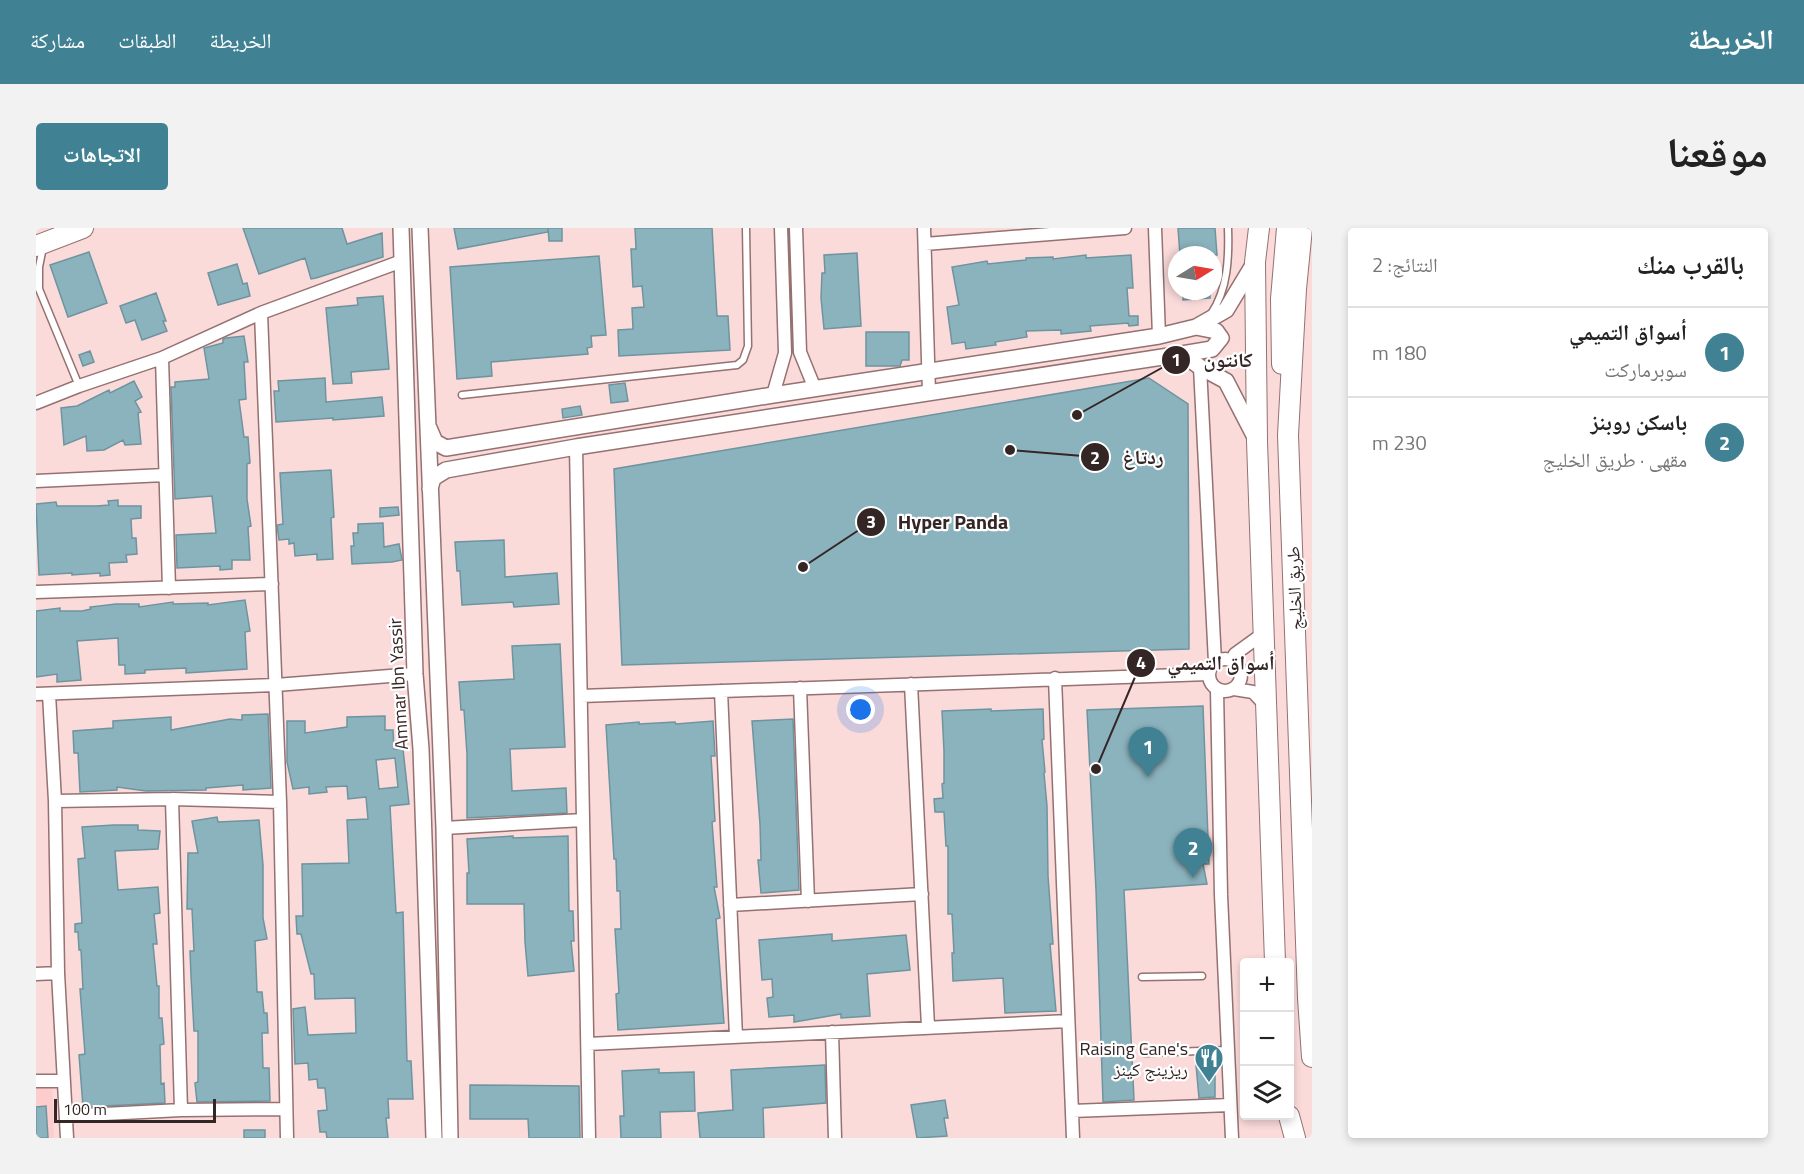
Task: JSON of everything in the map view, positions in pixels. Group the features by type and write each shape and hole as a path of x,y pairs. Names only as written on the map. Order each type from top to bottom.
{"main road":[{"path":"40,237 83,228"},
{"name":"طريق الخليج","path":"1259,228 1255,262 1257,441 1275,958"},
{"path":"1287,228 1283,262 1280,337 1288,435"},
{"name":"طريق الخليج","path":"1302,228 1298,251 1288,435 1306,762 1308,998 1312,1057"},
{"path":"1290,1120 1294,1138"}],"street":[{"name":"Ammar Ibn Yassir","path":"401,228 415,674 421,750 434,1138"},
{"path":"420,228 444,828 450,1138"},
{"path":"773,395 785,353 781,228"},
{"path":"796,228 800,352 815,389"},
{"path":"924,228 929,393"},
{"path":"925,244 1125,228"},
{"path":"1155,228 1159,336"},
{"path":"36,403 162,358 261,313 402,261 407,261 414,268 416,325 426,367"},
{"path":"428,426 435,442 446,448 1159,336 1201,324 1226,310 1255,262"},
{"path":"261,313 280,801 287,1138"},
{"path":"430,489 433,478 446,470 576,447 1212,348 1221,338 1216,331 1201,324"},
{"path":"1182,354 1200,368 1226,381 1257,441"},
{"path":"162,358 169,588"},
{"path":"1200,368 1215,662 1209,674 1210,683 1217,690 1226,692 1234,689 1253,692 1265,705"},
{"path":"576,447 589,1138"},
{"path":"36,481 165,475"},
{"path":"36,592 272,584"},
{"path":"1232,660 1235,654 1264,633"},
{"path":"1215,662 1223,659 1232,660 1241,672 1240,681 1234,689"},
{"path":"67,1138 58,973 55,801 42,694 276,685 415,674"},
{"path":"581,696 1209,674"},
{"path":"1055,678 1073,1138"},
{"path":"911,684 928,1028"},
{"path":"800,688 808,901"},
{"path":"1217,690 1221,895 1232,1138"},
{"path":"721,691 736,1037"},
{"path":"55,801 172,799 280,801"},
{"path":"172,799 181,1110"},
{"path":"444,828 583,820"},
{"path":"730,905 922,894"},
{"path":"36,974 58,973"},
{"path":"588,1044 1068,1021"},
{"path":"832,1032 835,1138"},
{"path":"36,1082 63,1081"},
{"path":"1072,1111 1230,1105"},
{"path":"66,1116 181,1110 286,1109"}],"lane":[{"path":"462,395 736,365 743,360 748,346 746,228"},
{"path":"1201,324 1219,302 1224,287 1228,228"},
{"path":"40,237 37,287 79,386"},
{"path":"1142,977 1202,976"},
{"path":"1144,1053 1228,1050"}],"shaded area":[{"path":"52,1085 54,1138 36,1138 36,1086"}],"building":[{"path":"243,228 342,228 347,244 382,233 383,257 311,279 305,258 259,274"},
{"path":"454,228 548,228 548,232 458,249"},
{"path":"548,228 562,228 562,241 549,241"},
{"path":"635,228 712,228 717,316 728,316 730,350 619,356 618,330 633,329 632,308 644,307 642,286 633,287 631,249 636,249"},
{"path":"1178,228 1215,228 1216,246 1179,246"},
{"path":"89,252 107,303 68,317 50,265"},
{"path":"857,253 861,326 824,329 821,298 822,273 825,273 824,255"},
{"path":"1086,255 1086,258 1131,255 1133,288 1127,288 1129,316 1138,316 1138,325 1129,326 1128,323 1090,326 1091,331 1061,334 1061,330 1026,331 1027,337 995,342 996,345 966,349 965,342 952,344 947,307 959,305 952,267 987,261 988,264 1026,260 1026,258 1053,257 1053,259"},
{"path":"599,256 606,335 591,336 592,347 587,348 588,354 491,362 492,376 457,379 450,267"},
{"path":"237,264 243,284 247,283 250,296 218,305 208,273"},
{"path":"156,293 166,321 163,321 167,331 142,340 135,320 126,323 120,306"},
{"path":"383,296 389,369 351,372 352,383 333,384 326,308 358,305 357,298"},
{"path":"866,332 909,332 909,360 902,360 900,366 866,366"},
{"path":"244,336 248,362 244,362 246,399 239,400 244,437 248,437 250,463 247,464 247,499 251,526 248,527 250,560 232,560 232,569 220,570 220,566 177,568 176,535 216,533 212,496 175,499 171,387 175,387 175,382 209,379 204,348 223,343 223,339 226,338"},
{"path":"90,351 94,362 83,366 79,355"},
{"path":"325,378 326,402 382,397 384,416 276,422 274,391 279,391 278,381"},
{"path":"1149,378 1188,404 1189,649 622,665 614,469"},
{"path":"134,381 142,397 135,401 141,412 138,413 141,444 125,445 123,440 104,450 87,451 86,436 64,445 61,408 77,406"},
{"path":"625,383 628,401 611,403 609,385"},
{"path":"580,406 582,415 563,418 562,409"},
{"path":"331,470 334,517 331,518 333,559 317,560 317,554 295,556 294,543 289,544 289,539 279,540 277,525 283,524 280,473"},
{"path":"118,500 118,506 141,506 141,518 131,519 132,538 136,538 137,554 126,555 127,562 109,563 110,575 100,576 100,573 72,575 72,573 39,575 36,504 56,502 57,506 97,506 109,505 108,501"},
{"path":"398,507 399,515 380,517 380,508"},
{"path":"383,523 384,547 399,544 402,560 352,564 351,546 354,546 353,533 358,533 358,524"},
{"path":"504,540 505,577 557,573 559,604 514,607 513,602 462,605 455,542"},
{"path":"245,600 250,631 245,632 247,669 186,673 186,668 145,670 145,673 125,674 125,665 119,665 118,638 77,641 81,680 57,682 57,674 36,677 36,611 60,608 60,611 82,611 91,609 90,607 116,604 139,604 139,607 173,602 173,604 208,603 208,605"},
{"path":"560,644 565,747 510,749 512,791 566,788 567,813 467,818 467,754 464,710 461,710 459,682 514,679 512,646"},
{"path":"1203,706 1209,864 1203,864 1207,884 1124,890 1134,1100 1103,1102 1087,710"},
{"path":"991,709 991,711 1043,709 1044,739 1042,740 1053,944 1050,944 1056,1011 1005,1013 1003,978 953,981 952,914 948,914 948,846 946,846 944,812 935,812 934,799 943,798 942,711"},
{"path":"268,714 271,788 243,790 243,785 206,788 206,790 146,791 117,787 117,790 80,792 78,753 74,753 73,731 113,728 113,721 171,717 171,730 230,719 242,720 242,715"},
{"path":"385,716 385,730 393,730 394,749 403,749 409,804 390,806 396,913 403,912 407,1061 411,1061 413,1099 388,1099 389,1118 386,1118 388,1138 327,1138 326,1132 320,1132 318,1111 327,1110 325,1088 318,1088 317,1079 309,1080 308,1063 295,1064 293,1009 305,1007 308,1035 356,1033 355,998 315,999 314,974 311,974 301,934 297,934 296,916 303,916 302,864 349,863 347,820 368,819 366,797 348,799 347,786 326,787 327,792 309,794 309,787 293,789 287,762 287,721 305,721 305,733 347,727 347,717","holes":["395,758 398,787 379,789 376,760"]},
{"path":"793,719 799,890 761,893 758,860 761,860 760,824 752,721"},
{"path":"713,721 715,756 711,756 715,821 712,822 717,887 714,887 720,918 716,919 724,1023 618,1030 616,994 619,993 615,929 621,929 620,891 617,891 616,859 614,859 606,725"},
{"path":"217,817 218,822 259,820 263,865 263,918 267,939 255,941 257,992 262,992 264,1013 267,1013 268,1033 262,1033 263,1068 269,1068 270,1101 197,1102 195,1083 198,1082 198,1031 194,1031 191,976 190,951 194,951 192,909 187,909 188,853 198,853 192,821"},
{"path":"138,825 138,830 160,831 158,849 115,851 118,890 158,887 160,913 154,914 157,944 153,944 157,986 159,986 159,1018 162,1018 164,1044 160,1045 161,1084 164,1083 165,1103 83,1107 79,1055 85,1054 80,989 83,989 81,950 79,950 78,932 75,932 75,924 82,923 78,859 85,858 82,827"},
{"path":"513,836 513,838 568,836 569,911 573,911 574,941 571,941 574,971 528,976 524,904 467,904 467,873 469,873 467,839"},
{"path":"832,934 832,941 906,935 910,970 867,974 870,1016 841,1018 841,1014 794,1022 794,1015 769,1017 767,998 773,997 772,979 762,980 759,940"},
{"path":"825,1065 826,1103 763,1108 764,1138 700,1138 698,1113 733,1110 731,1070"},
{"path":"1196,1065 1215,1065 1215,1097 1199,1098"},
{"path":"659,1069 659,1073 694,1072 695,1111 660,1112 661,1138 621,1138 620,1116 624,1116 622,1071"},
{"path":"470,1085 579,1086 580,1138 529,1138 528,1119 470,1119"},
{"path":"945,1100 948,1118 944,1118 947,1136 917,1138 911,1105"},
{"path":"46,1106 48,1138 36,1138 36,1107"},
{"path":"244,1130 265,1130 265,1138 244,1138"}],"place":[{"name":"كانتون","path":"1077,415"},
{"name":"ردتاغ","path":"1010,450"},
{"name":"Hyper Panda","path":"803,567"},
{"name":"أسواق التميمي","path":"1096,769"},
{"name":"باسكن روبنز","path":"1193,878"},
{"name":"Raising Cane's ريزينج كينز","path":"1209,1084"}]}
